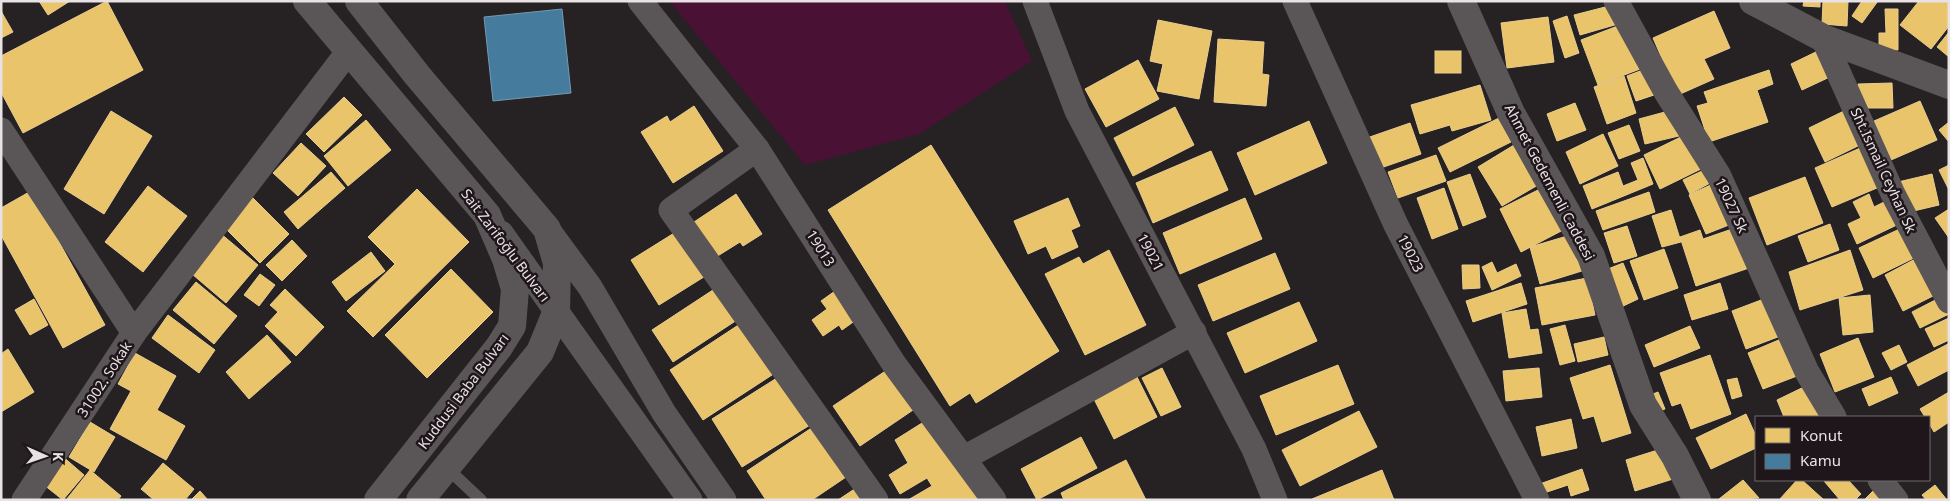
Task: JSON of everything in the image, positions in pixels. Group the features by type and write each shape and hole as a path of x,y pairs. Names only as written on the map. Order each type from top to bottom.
{"main road":[{"name":"Sait Zarifoğlu Bulvarı","path":"307,1 487,215"},
{"path":"359,1 417,75 547,229 557,263 556,313 540,352 420,500"},
{"path":"378,1 417,75"},
{"name":"Ahmet Gedemenli Caddesi","path":"1461,1 1511,113 1591,256 1643,405 1675,456 1697,500"},
{"path":"1753,1 1824,38 1949,85"},
{"name":"Kuddusi Baba Bulvarı","path":"378,500 500,347 512,326 515,289 506,258 487,215"}],"street":[{"name":"19013","path":"640,1 758,149 894,364 994,500"},
{"name":"19021","path":"1035,1 1077,111 1254,449 1274,500"},
{"name":"19023","path":"1295,1 1396,225 1537,500"},
{"name":"19027 Sk","path":"1616,1 1666,92 1719,176 1807,372 1833,416"},
{"name":"Sht.Ismail Ceyhan Sk","path":"1824,38 1893,194 1949,301"},
{"name":"31002. Sokak","path":"24,500 134,333 348,52"},
{"path":"1,130 134,333"},
{"path":"758,149 671,210 876,500"},
{"name":"Sait Zarifoğlu Bulvarı","path":"487,215 690,500"},
{"path":"547,229 590,287 664,414 724,500"},
{"path":"964,458 1194,332"},
{"path":"1881,481 1896,500"}],"lane":[{"path":"447,468 482,500"}],"shaded area":[{"path":"669,1 1005,1 1032,61 919,134 805,165"}],"building: Konut":[{"path":"39,1 70,1 48,15"},
{"path":"107,1 143,70 23,133 1,92 1,56"},
{"path":"1804,1 1820,1 1820,7 1803,6"},
{"path":"1823,1 1848,1 1847,26 1822,24"},
{"path":"1862,1 1878,1 1862,23 1852,16"},
{"path":"1919,1 1949,1 1949,26 1931,49 1900,25"},
{"path":"1613,5 1618,24 1580,35 1574,15"},
{"path":"1885,9 1898,9 1898,50 1879,50 1879,33 1886,33"},
{"path":"1,11 13,32 1,38"},
{"path":"1714,11 1730,48 1704,59 1714,79 1678,95 1653,38"},
{"path":"1567,16 1579,53 1565,58 1553,21"},
{"path":"1548,17 1554,62 1507,68 1501,23"},
{"path":"1158,20 1212,31 1199,99 1157,91 1163,64 1150,61"},
{"path":"1623,24 1640,69 1598,85 1581,40"},
{"path":"1949,32 1949,57 1937,47"},
{"path":"1218,39 1264,42 1262,74 1269,75 1266,106 1214,102"},
{"path":"1822,49 1834,75 1802,90 1791,64"},
{"path":"1435,51 1461,51 1461,73 1435,73"},
{"path":"1138,60 1159,99 1106,127 1085,89"},
{"path":"1648,68 1657,94 1636,101 1627,76"},
{"path":"1769,70 1773,84 1757,90 1768,122 1709,142 1697,106 1708,103 1704,92"},
{"path":"1624,76 1636,113 1607,124 1594,87"},
{"path":"1892,83 1893,108 1858,108 1858,84"},
{"path":"1480,85 1491,120 1452,131 1450,125 1420,134 1411,105"},
{"path":"344,97 362,115 324,152 306,134"},
{"path":"1920,101 1937,140 1891,160 1874,121"},
{"path":"1575,103 1586,130 1557,141 1547,114"},
{"path":"694,106 723,151 673,183 641,132 667,116 670,122"},
{"path":"1175,107 1194,145 1133,176 1114,138"},
{"path":"1676,109 1683,135 1645,144 1639,119"},
{"path":"1846,110 1862,144 1825,162 1809,128"},
{"path":"111,111 152,136 104,214 64,189"},
{"path":"1499,118 1511,142 1450,172 1438,148"},
{"path":"366,120 391,150 348,186 324,156"},
{"path":"1309,121 1327,163 1255,195 1237,153"},
{"path":"1949,122 1949,142 1939,130"},
{"path":"1410,123 1421,154 1375,170 1364,139"},
{"path":"1629,125 1640,151 1619,159 1608,133"},
{"path":"1603,134 1618,166 1580,184 1566,152"},
{"path":"1687,134 1703,168 1660,189 1644,155"},
{"path":"301,143 326,166 298,196 273,173"},
{"path":"931,145 1059,351 976,403 970,393 950,406 828,210"},
{"path":"1514,145 1538,185 1502,206 1478,167"},
{"path":"1867,145 1884,185 1832,207 1815,168"},
{"path":"1211,151 1228,190 1153,223 1136,183"},
{"path":"1436,155 1446,181 1398,198 1388,172"},
{"path":"1643,158 1653,184 1592,209 1583,186 1618,172 1623,186 1638,180 1631,163"},
{"path":"1949,165 1949,190 1939,170"},
{"path":"1704,170 1710,183 1690,194 1683,180"},
{"path":"331,172 345,188 298,229 284,212"},
{"path":"1470,174 1486,217 1463,226 1447,182"},
{"path":"1932,174 1939,205 1905,213 1898,182"},
{"path":"1805,177 1823,223 1767,245 1749,198"},
{"path":"1717,182 1734,223 1706,234 1689,195"},
{"path":"148,186 187,216 143,272 105,242"},
{"path":"1544,187 1565,229 1521,252 1500,209"},
{"path":"1444,188 1458,229 1432,239 1417,198"},
{"path":"417,189 469,242 373,337 347,311 395,264 368,237"},
{"path":"31,191 105,325 63,348 1,235 1,208"},
{"path":"1649,192 1655,212 1603,230 1596,211"},
{"path":"249,194 289,234 260,263 220,223"},
{"path":"736,194 762,234 743,246 740,242 716,257 688,226"},
{"path":"1869,194 1874,207 1890,199 1901,223 1857,244 1848,224 1861,218 1853,202"},
{"path":"1068,198 1080,226 1071,230 1078,247 1052,259 1046,246 1028,254 1014,221"},
{"path":"1245,198 1262,239 1180,274 1163,233"},
{"path":"1949,209 1949,238 1935,218"},
{"path":"1671,210 1681,242 1662,247 1652,216"},
{"path":"1830,224 1839,250 1808,262 1798,236"},
{"path":"1627,226 1637,256 1614,263 1604,233"},
{"path":"1906,226 1920,255 1873,278 1859,248"},
{"path":"1738,227 1752,267 1696,286 1680,237 1700,230 1703,239"},
{"path":"679,230 707,275 659,305 631,260"},
{"path":"220,233 258,265 226,303 185,268"},
{"path":"1574,234 1585,270 1540,284 1530,247"},
{"path":"292,240 307,256 282,281 266,265"},
{"path":"1664,249 1678,288 1644,300 1630,261"},
{"path":"1109,250 1146,325 1085,355 1045,274 1079,257 1083,264"},
{"path":"1850,250 1863,290 1800,310 1789,272"},
{"path":"371,252 385,271 346,301 332,282"},
{"path":"1275,253 1290,289 1213,321 1198,285"},
{"path":"1919,257 1937,294 1903,311 1885,275"},
{"path":"1492,262 1497,273 1516,264 1521,276 1492,290 1482,267"},
{"path":"1623,263 1638,299 1619,308 1603,271"},
{"path":"1462,265 1479,265 1480,288 1463,289"},
{"path":"451,269 493,312 427,378 385,335"},
{"path":"260,274 275,285 259,306 244,295"},
{"path":"1587,278 1595,315 1542,325 1535,288"},
{"path":"196,282 237,316 214,344 173,310"},
{"path":"1521,283 1527,304 1473,322 1466,301"},
{"path":"1720,283 1728,309 1692,320 1684,295"},
{"path":"719,286 740,318 673,362 652,330"},
{"path":"285,289 324,327 296,356 265,326 278,312 270,305"},
{"path":"835,291 856,320 842,330 839,325 823,336 812,320 827,309 821,301"},
{"path":"1870,295 1873,332 1843,335 1839,298"},
{"path":"1769,297 1783,335 1746,349 1732,311"},
{"path":"1941,297 1949,314 1920,328 1912,312"},
{"path":"34,299 48,325 30,335 15,310"},
{"path":"1299,302 1317,341 1245,373 1227,333"},
{"path":"1526,309 1530,330 1538,329 1542,353 1509,358 1502,313"},
{"path":"168,315 215,350 199,373 152,338"},
{"path":"1949,318 1949,340 1934,347 1925,329"},
{"path":"743,322 775,373 703,420 670,370"},
{"path":"1565,325 1575,361 1560,365 1550,329"},
{"path":"1690,326 1700,348 1654,367 1645,345"},
{"path":"267,335 291,362 249,399 226,372"},
{"path":"1604,337 1608,355 1578,362 1574,344"},
{"path":"1858,338 1874,377 1835,392 1820,354"},
{"path":"1781,339 1797,376 1763,389 1748,353"},
{"path":"1948,344 1949,370 1918,386 1907,365"},
{"path":"1899,345 1907,362 1891,370 1882,353"},
{"path":"8,349 34,392 1,412 1,354"},
{"path":"135,353 176,376 157,410 185,426 166,460 110,429 131,391 118,384"},
{"path":"1710,355 1731,414 1691,429 1681,403 1672,406 1660,373"},
{"path":"1338,365 1354,404 1276,435 1260,396"},
{"path":"1610,365 1631,433 1602,442 1594,416 1583,419 1570,378"},
{"path":"890,368 916,408 860,446 833,406"},
{"path":"1162,368 1181,407 1161,416 1142,378"},
{"path":"1539,368 1542,397 1506,401 1503,371"},
{"path":"780,376 810,425 742,467 712,419"},
{"path":"1137,377 1157,417 1114,439 1094,399"},
{"path":"1891,377 1898,393 1869,406 1862,389"},
{"path":"1737,378 1742,396 1732,399 1727,380"},
{"path":"1810,384 1826,416 1784,416 1777,400"},
{"path":"1658,392 1665,409 1655,413 1648,396"},
{"path":"1949,392 1949,422 1934,432 1930,425 1930,416 1924,416 1920,409"},
{"path":"1359,411 1377,447 1300,486 1282,450"},
{"path":"1746,414 1755,434 1755,448 1711,469 1696,438"},
{"path":"930,418 979,500 908,500 932,486 927,478 900,494 889,475 908,463 895,440"},
{"path":"1571,419 1577,448 1542,456 1536,427"},
{"path":"90,422 115,437 94,472 69,457"},
{"path":"819,423 852,473 812,500 766,500 747,471"},
{"path":"1081,437 1097,468 1037,500 1021,469"},
{"path":"1664,448 1673,479 1635,491 1626,460"},
{"path":"61,455 84,475 63,500 39,481"},
{"path":"1126,460 1146,500 1064,500 1061,493"},
{"path":"163,463 194,489 185,500 154,500 141,489"},
{"path":"1582,469 1589,490 1571,496 1568,485 1538,495 1534,486"},
{"path":"90,470 121,496 118,500 66,500"},
{"path":"1382,470 1394,500 1312,500 1312,499"},
{"path":"1743,480 1759,498 1719,500 1719,499"},
{"path":"1796,481 1803,481 1824,500 1779,500"},
{"path":"1824,481 1849,481 1861,494 1855,500 1840,500"},
{"path":"1935,485 1947,500 1926,500 1922,495"},
{"path":"859,486 868,500 838,500"},
{"path":"1877,487 1889,500 1864,500"},
{"path":"200,491 208,500 191,500"}],"building: Kamu":[{"path":"562,9 571,93 493,101 484,17"}]}
